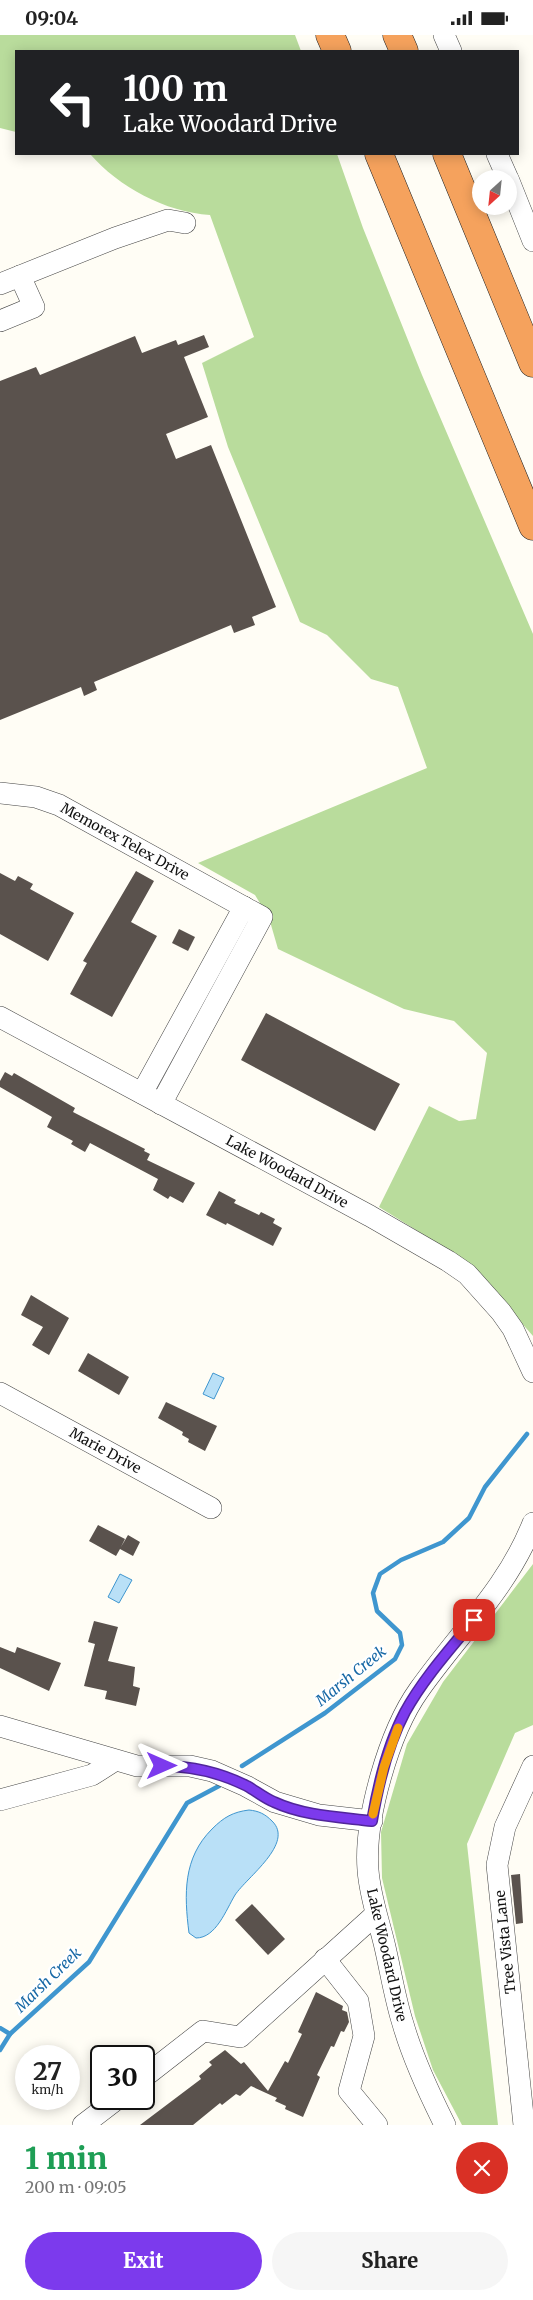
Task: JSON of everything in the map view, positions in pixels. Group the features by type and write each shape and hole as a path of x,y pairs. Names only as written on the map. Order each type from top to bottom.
{"highway":[{"path":"330,35 337,50"},
{"path":"397,35 404,50"},
{"path":"379,155 533,526"},
{"path":"447,155 533,363"}],"street":[{"path":"444,35 451,50"},
{"path":"497,155 504,170"},
{"path":"518,204 533,241"},
{"path":"0,284 116,238 168,220 185,223"},
{"path":"0,321 34,307 20,276"},
{"name":"Memorex Telex Drive","path":"0,793 36,797 59,805 262,917 161,1104"},
{"path":"142,1093 244,907"},
{"name":"Lake Woodard Drive","path":"0,1017 370,1216 467,1274 484,1291 514,1329 533,1372"},
{"name":"Marie Drive","path":"0,1393 211,1508"},
{"name":"Lake Woodard Drive","path":"445,2125 432,2098 403,2025 375,1915 368,1868 372,1821 384,1767 405,1713 418,1691 510,1572 533,1523"},
{"path":"0,1726 114,1761 137,1766 190,1766 212,1771 246,1786 274,1803 319,1815 372,1821"},
{"path":"0,1799 92,1775 114,1761"},
{"name":"Tree Vista Lane","path":"524,2125 497,1865 505,1827 533,1766"},
{"path":"155,2068 203,2031 240,2037 324,1959 375,1915"},
{"path":"324,1959 358,2001 364,2036 349,2091 377,2125"},
{"path":"83,2125 103,2110"}],"green space":[{"path":"0,35 295,35 301,50 15,50 15,132 0,128"},
{"path":"91,155 337,155 363,228 422,375 533,634 533,1336 469,1263 379,1207 429,1106 459,1121 476,1119 487,1053 454,1021 404,1009 278,949 269,918 255,895 198,863 427,768 398,687 371,679 327,635 300,622 228,447 202,363 254,337 210,215 176,209 144,196 102,166"},
{"path":"533,1564 533,1725 515,1733 467,1844 498,2125 462,2125 433,2070 415,2016 382,1878 381,1832 407,1744 443,1682"}],"water":[{"path":"213,1373 224,1378 214,1399 203,1394"},
{"path":"120,1574 132,1580 119,1603 108,1597"},
{"path":"249,1810 267,1816 278,1830 278,1839 274,1849 235,1895 215,1928 203,1937 196,1938 189,1933 186,1904 188,1877 195,1852 202,1840 221,1821 238,1812"}],"building":[{"path":"204,335 209,347 184,357 208,417 166,434 176,459 211,445 276,607 252,617 255,625 234,633 231,625 94,682 97,690 84,696 81,687 0,720 0,381 36,367 40,375 135,336 142,353 176,340 178,345"},
{"path":"136,871 154,881 131,922 157,936 112,1017 70,994 87,963 83,961"},
{"path":"0,873 15,881 18,876 33,884 30,889 74,913 48,961 0,934"},
{"path":"179,929 195,937 188,951 172,943"},
{"path":"266,1013 400,1084 375,1131 241,1060"},
{"path":"5,1072 12,1076 14,1073 75,1108 73,1112 145,1149 144,1151 150,1154 147,1160 195,1183 183,1203 170,1196 168,1199 153,1190 158,1179 90,1143 85,1152 71,1144 73,1141 47,1127 52,1117 0,1087 0,1081"},
{"path":"219,1191 236,1200 234,1203 259,1215 261,1212 275,1219 273,1223 282,1228 273,1246 227,1223 226,1225 206,1215"},
{"path":"31,1295 69,1318 49,1355 32,1345 43,1327 21,1315"},
{"path":"88,1353 129,1377 119,1395 78,1371"},
{"path":"166,1402 217,1426 205,1451 188,1442 189,1439 182,1435 183,1432 158,1418"},
{"path":"98,1525 125,1539 121,1547 128,1535 140,1542 133,1556 120,1549 116,1556 89,1541"},
{"path":"94,1621 118,1627 108,1661 135,1667 133,1686 140,1688 136,1706 105,1699 107,1691 84,1686 95,1644 88,1642"},
{"path":"0,1647 15,1653 17,1647 61,1663 49,1691 0,1668"},
{"path":"520,1874 523,1923 516,1924 511,1875"},
{"path":"252,1904 285,1939 268,1955 235,1920"},
{"path":"316,1992 343,2006 342,2010 347,2012 349,2022 344,2032 341,2031 334,2047 331,2046 317,2075 320,2077 303,2117 285,2109 286,2106 275,2101 277,2098 251,2086 240,2096 236,2094 222,2105 220,2103 193,2125 140,2125 201,2079 199,2076 212,2065 209,2062 225,2050 241,2064 244,2062 268,2091 285,2061 288,2063 302,2034 298,2032"}],"waterway":[{"name":"Marsh Creek","path":"242,1766 325,1713 395,1659 402,1645 400,1633 377,1611 373,1593 380,1574 401,1560 443,1542 469,1518 485,1487 527,1434"},
{"name":"Marsh Creek","path":"0,2050 10,2034 89,1962 187,1803 219,1786"},
{"path":"0,2028 10,2034"}],"slow traffic":[{"path":"373,1814 384,1767 398,1728"}],"route":[{"path":"162,1766 190,1766 212,1771 246,1786 274,1803 319,1815 372,1821 384,1767 405,1713 418,1691 474,1620"}]}
